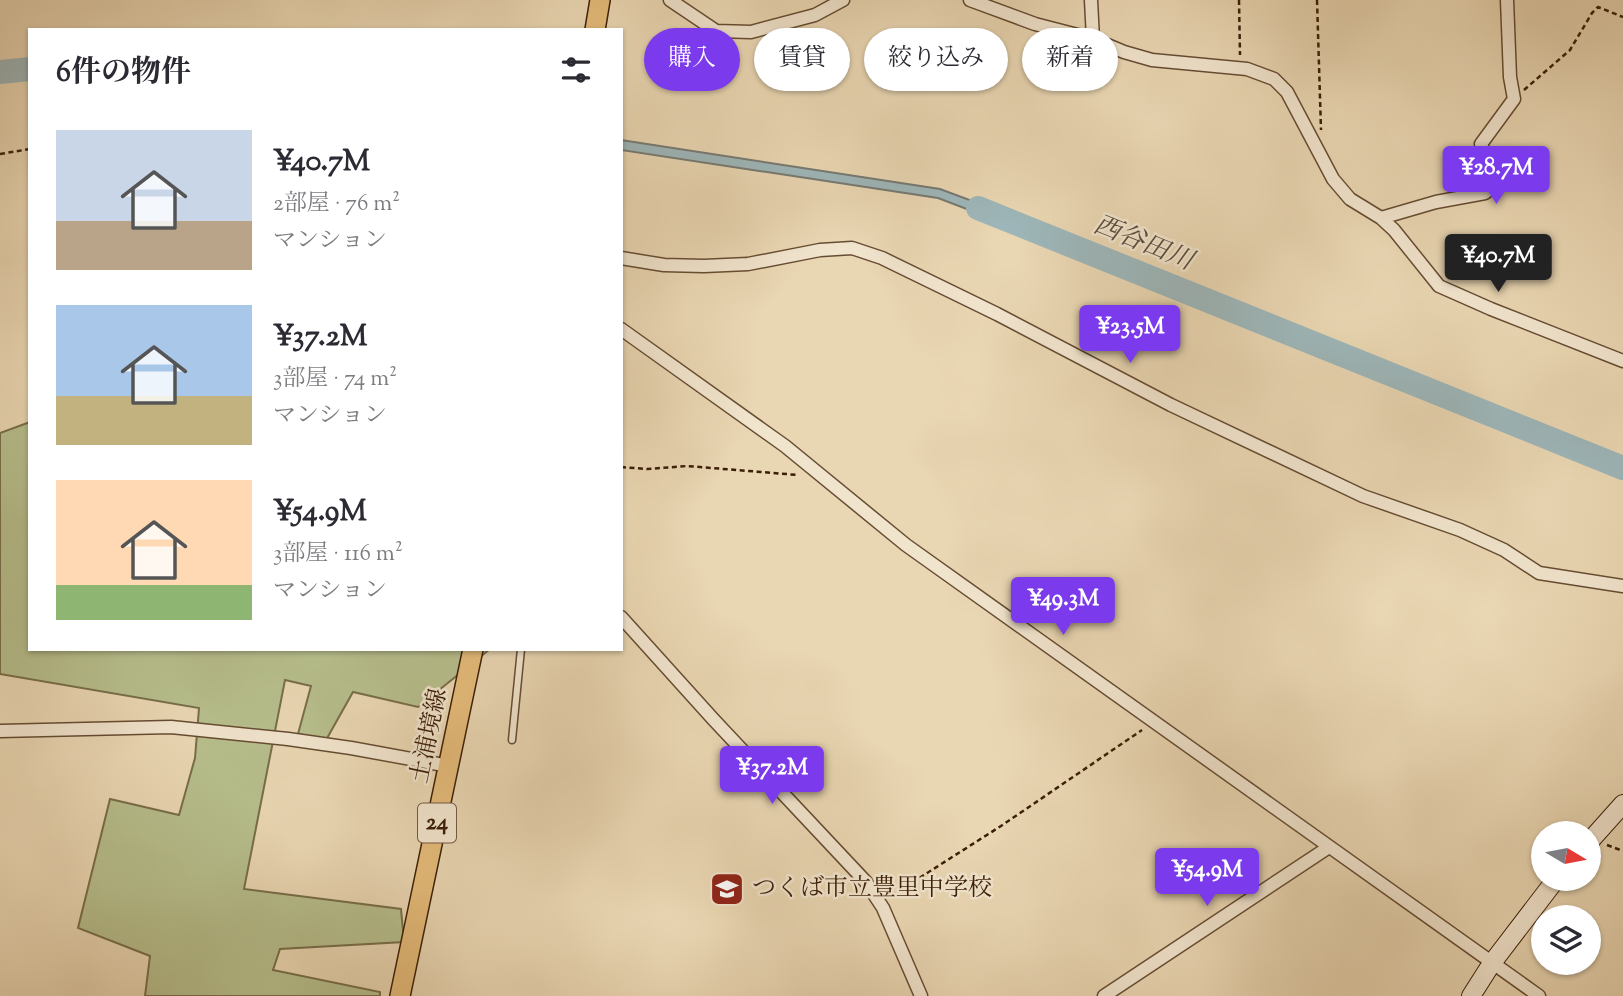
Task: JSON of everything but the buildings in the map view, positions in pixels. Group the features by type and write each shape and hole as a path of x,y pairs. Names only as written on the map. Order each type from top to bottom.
{"main road":[{"path":"595,28 600,0"},
{"name":"土浦境線","path":"400,996 473,651"}],"street":[{"path":"670,0 716,31 751,32 816,15 843,0"},
{"path":"970,0 1050,28"},
{"path":"1091,0 1092,28"},
{"path":"1381,218 1436,202 1485,193 1492,187 1493,177 1481,144 1514,99 1510,77 1507,0"},
{"path":"1118,49 1152,60 1241,69 1274,79 1287,92 1333,179 1350,199 1381,218 1394,230 1438,286 1623,361"},
{"path":"623,258 664,265 715,266 748,264 820,250 852,248 882,258 1171,405 1363,496 1460,530 1504,550 1539,573 1623,586"},
{"path":"623,330 785,446 906,545 1539,996"},
{"path":"623,619 866,881 880,903 921,996"},
{"path":"0,731 171,727 301,740 449,766"},
{"path":"1601,829 1623,804"},
{"path":"1104,996 1329,847"},
{"path":"1471,996 1492,963 1547,891"}],"lane":[{"path":"512,740 521,651"}],"path":[{"path":"1239,0 1241,69"},
{"path":"1313,144 1320,135 1322,122 1317,0"},
{"path":"1514,99 1570,50 1598,7 1623,17"},
{"path":"0,154 28,149"},
{"path":"623,467 646,469 687,466 803,475 818,473"},
{"path":"880,903 1001,826 1153,722"}],"green space":[{"path":"28,423 28,651 488,651 418,707 353,692 326,740 298,734 311,686 285,680 244,889 401,909 404,942 280,949 273,970 380,992 380,996 145,996 150,956 78,928 110,799 179,815 195,758 199,708 0,674 0,433"}],"water":[{"path":"623,140 940,189 1010,215 1006,224 938,198 623,150"}],"waterway":[{"name":"西谷田川","path":"0,72 28,69"},
{"name":"西谷田川","path":"978,208 1623,468"}],"place":[{"name":"つくば市立豊里中学校","path":"727,889"}]}
